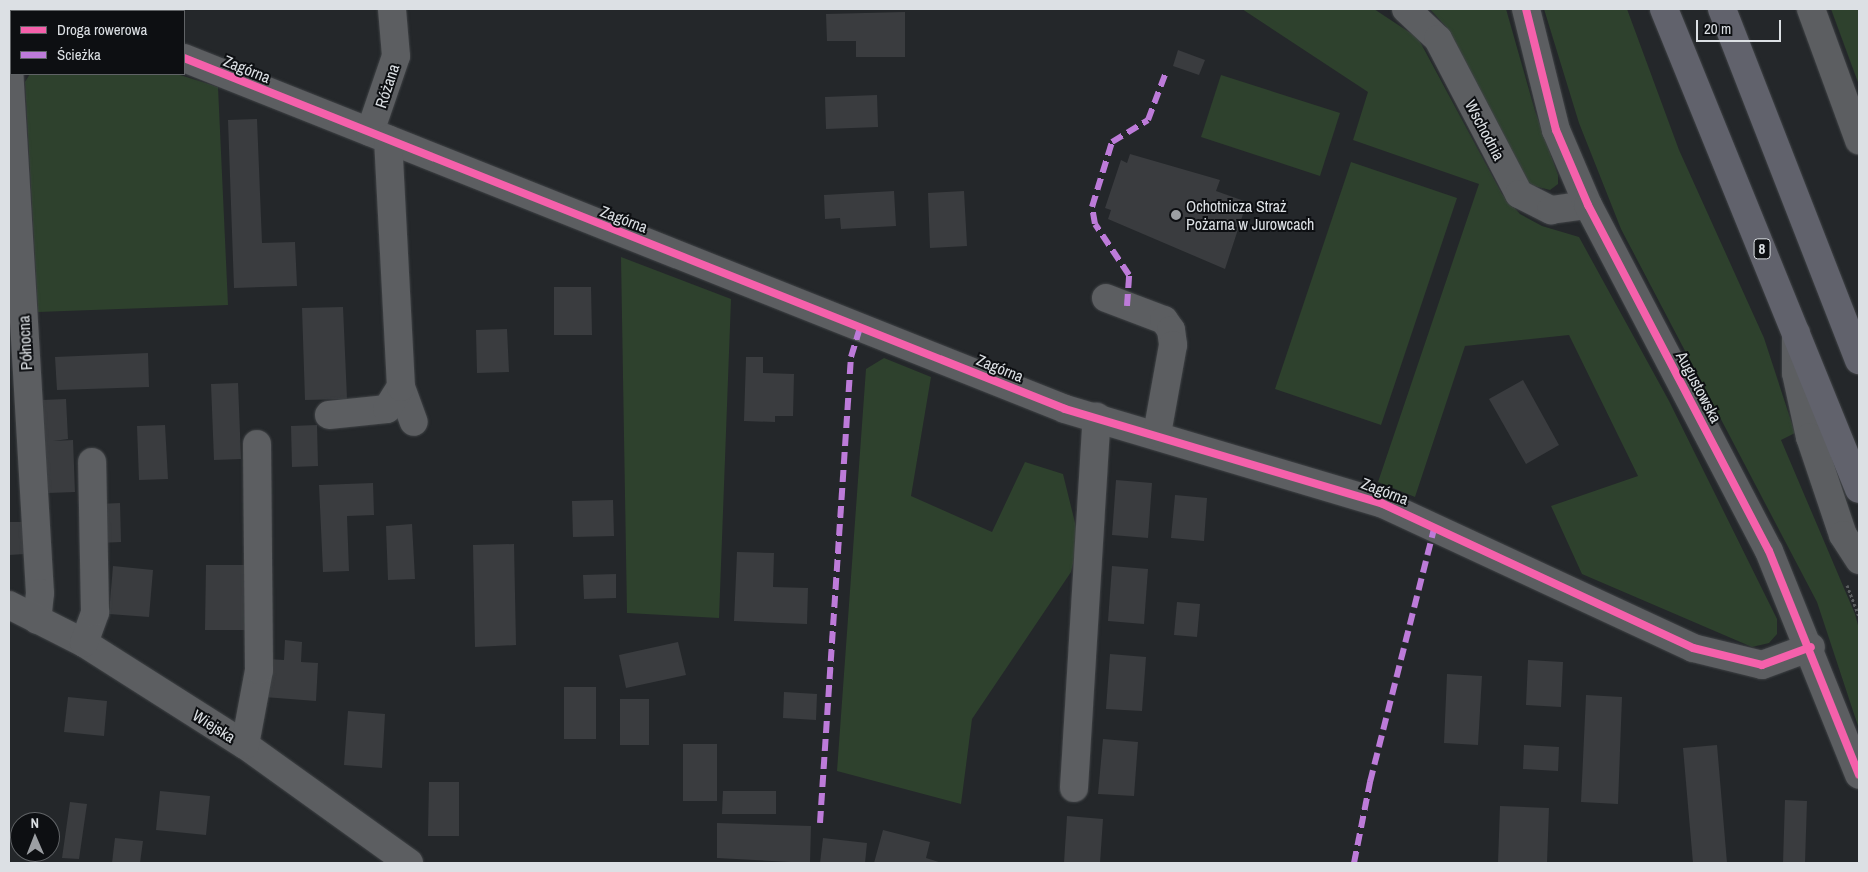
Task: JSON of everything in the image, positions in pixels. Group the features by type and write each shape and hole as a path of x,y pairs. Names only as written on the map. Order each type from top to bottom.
{"highway":[{"name":"8","path":"1664,9 1859,489"},
{"path":"1722,9 1859,360"}],"street":[{"name":"Różana","path":"379,136 396,56 392,9"},
{"name":"Wschodnia","path":"1406,9 1438,39 1519,194 1551,210 1588,205"},
{"name":"Augustowska","path":"1526,9 1556,130 1588,205 1768,551 1811,648 1859,775"},
{"path":"1811,9 1859,140"},
{"name":"Zagórna","path":"185,58 1056,405 1381,503 1693,648 1762,665 1811,648"},
{"name":"Północna","path":"9,67 40,593 37,620"},
{"path":"379,136 401,387 414,422"},
{"path":"1106,298 1164,320 1172,330 1173,345 1157,434"},
{"path":"1796,331 1796,373 1810,437 1843,535 1859,560"},
{"path":"329,415 388,409 401,387"},
{"path":"1074,788 1097,417"},
{"path":"245,745 259,670 257,444"},
{"path":"84,643 95,612 92,462"},
{"name":"Wiejska","path":"9,605 84,643 245,745 408,863"}],"green space":[{"path":"1242,9 1374,9 1418,38 1502,194 1520,214 1542,226 1579,237 1669,401 1777,619 1777,634 1769,643 1752,647 1582,574 1551,506 1638,476 1569,335 1465,346 1415,497 1378,482 1479,184 1353,140 1368,92"},
{"path":"1430,9 1506,9 1535,111 1558,175 1558,184 1550,190 1530,185 1449,30"},
{"path":"1544,9 1627,9 1679,150 1764,338 1795,433 1781,440 1855,614 1859,629 1859,729 1817,602 1621,229 1579,123"},
{"path":"1831,9 1859,9 1859,85"},
{"path":"29,75 180,75 218,87 228,305 38,312 25,82"},
{"path":"1221,75 1340,113 1320,176 1201,137"},
{"path":"1351,162 1457,198 1381,425 1275,389"},
{"path":"621,257 731,299 719,618 627,613"},
{"path":"884,358 931,377 911,496 992,532 1025,462 1063,474 1079,539 1071,572 972,719 961,804 837,771 866,369"}],"building":[{"path":"905,12 905,57 856,57 856,41 827,41 826,14"},
{"path":"1178,50 1205,60 1199,75 1173,66"},
{"path":"877,95 878,127 826,129 825,97"},
{"path":"257,119 262,243 295,242 297,286 234,288 228,120"},
{"name":"Ochotnicza Straż Pożarna w Jurowcach","path":"1130,154 1220,180 1216,191 1247,202 1225,269 1108,219 1111,210 1105,208 1121,160 1127,163"},
{"path":"894,191 896,226 841,229 840,218 825,219 824,195"},
{"path":"964,191 967,246 930,248 928,193"},
{"path":"554,287 591,287 592,335 554,335"},
{"path":"343,307 347,399 305,400 302,308"},
{"path":"507,329 509,372 477,373 476,330"},
{"path":"148,353 149,387 57,390 55,357"},
{"path":"746,357 763,357 763,373 794,374 793,416 775,416 775,422 744,421"},
{"path":"1523,380 1559,445 1526,464 1489,399"},
{"path":"238,383 241,459 214,460 211,384"},
{"path":"66,399 68,439 53,441 73,440 75,492 48,493 42,400"},
{"path":"165,425 168,479 139,480 137,426"},
{"path":"317,425 318,466 292,467 291,426"},
{"path":"1116,480 1152,483 1148,538 1112,535"},
{"path":"373,483 374,515 347,516 349,571 323,572 319,485"},
{"path":"1175,495 1207,498 1204,541 1171,538"},
{"path":"613,500 614,536 573,537 572,501"},
{"path":"120,503 121,542 99,543 98,504"},
{"path":"9,522 24,522 25,554 9,555"},
{"path":"412,524 415,579 388,580 386,526"},
{"path":"514,544 516,645 475,647 473,545"},
{"path":"737,552 774,553 773,587 808,588 807,624 734,621"},
{"path":"206,565 246,565 245,630 205,630"},
{"path":"113,566 153,570 149,617 109,614"},
{"path":"1112,566 1148,569 1144,624 1108,621"},
{"path":"616,574 616,598 584,599 583,575"},
{"path":"1177,602 1200,604 1197,637 1174,635"},
{"path":"285,640 302,642 301,662 318,663 316,701 264,697 267,659 284,660"},
{"path":"678,642 686,675 626,688 619,655"},
{"path":"1110,654 1146,657 1142,711 1106,709"},
{"path":"1528,660 1563,662 1561,707 1526,705"},
{"path":"1447,674 1482,676 1478,745 1444,743"},
{"path":"564,687 596,687 596,739 564,739"},
{"path":"784,692 817,694 816,720 783,718"},
{"path":"1586,695 1622,697 1618,804 1581,802"},
{"path":"68,697 107,701 104,736 64,732"},
{"path":"620,699 649,699 649,745 620,745"},
{"path":"348,711 385,714 382,768 344,765"},
{"path":"1103,739 1138,742 1134,796 1098,794"},
{"path":"683,744 717,744 717,801 683,801"},
{"path":"1524,745 1559,747 1558,771 1523,769"},
{"path":"1717,745 1727,863 1693,863 1683,748"},
{"path":"429,782 459,782 459,836 428,836"},
{"path":"160,791 210,796 206,835 156,830"},
{"path":"723,791 776,791 776,814 722,814"},
{"path":"1785,800 1807,801 1805,863 1783,863"},
{"path":"70,802 87,804 79,859 62,858"},
{"path":"1500,806 1549,808 1547,863 1498,863"},
{"path":"1067,816 1103,819 1100,863 1064,863"},
{"path":"717,823 811,826 810,863 717,858"},
{"path":"883,830 930,842 926,858 942,863 874,863"},
{"path":"115,838 143,841 140,863 112,863"},
{"path":"823,838 867,843 865,863 820,863"}],"marked path":[{"path":"1127,306 1129,275 1095,224 1092,207 1112,142 1148,120 1166,72"},
{"path":"820,823 851,357 860,328"},
{"path":"1354,863 1370,782 1435,526"}],"cycle path":[{"path":"1526,9 1556,130 1588,205 1769,551 1859,775"},
{"path":"185,58 1065,409 1381,503 1693,648 1762,665 1811,647"}],"place":[{"name":"Ochotnicza Straż Pożarna w Jurowcach","path":"1176,215"}]}
